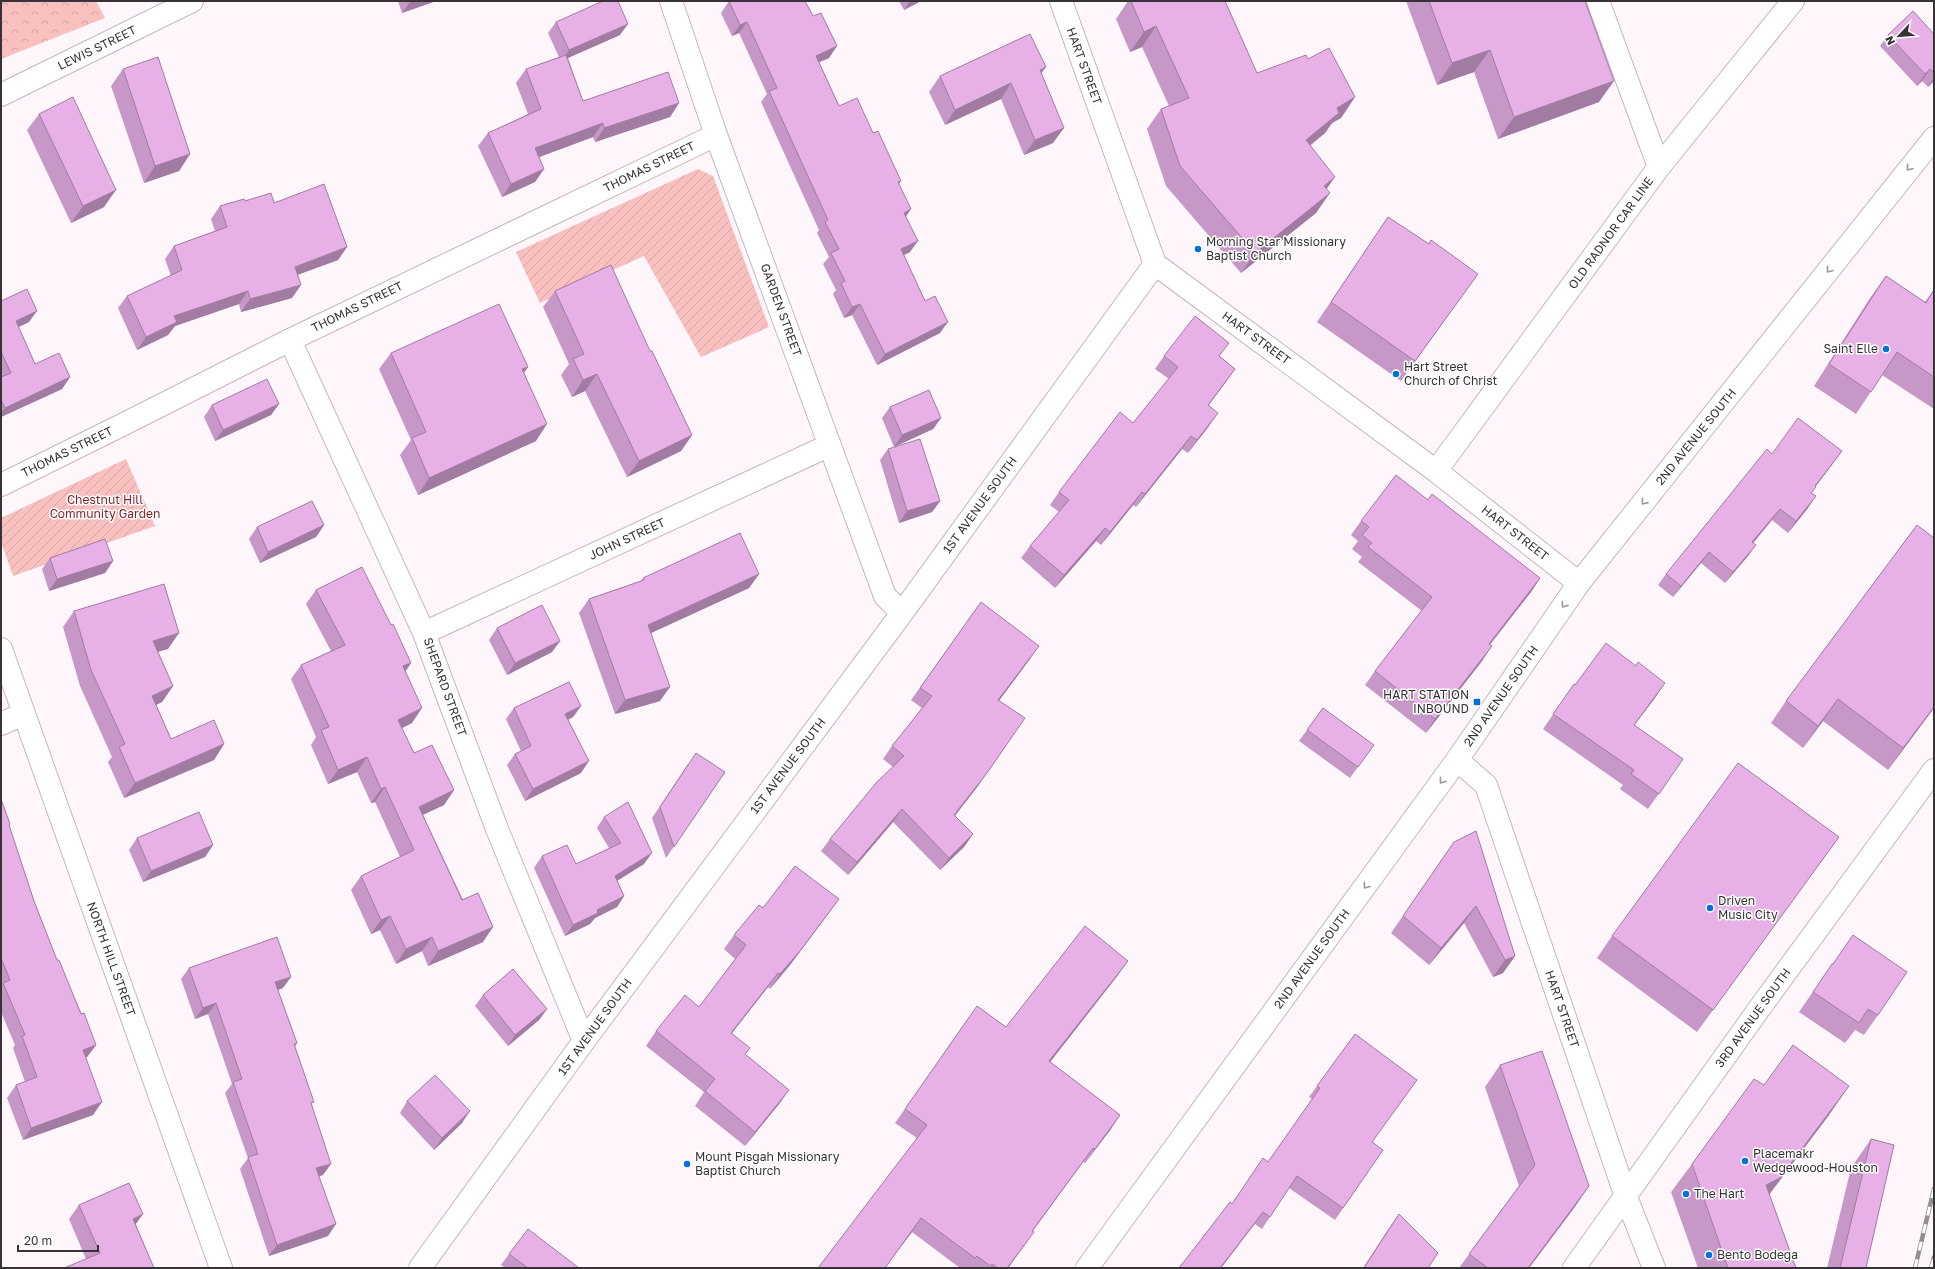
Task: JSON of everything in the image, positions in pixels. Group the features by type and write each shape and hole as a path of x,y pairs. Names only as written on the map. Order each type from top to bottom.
{"street":[{"name":"LEWIS STREET","path":"1,94 192,1"},
{"name":"GARDEN STREET","path":"671,1 716,135 885,596 902,613"},
{"name":"HART STREET","path":"1061,1 1155,264 1436,471 1579,583"},
{"path":"1598,1 1659,167"},
{"name":"OLD RADNOR CAR LINE","path":"1436,471 1659,167 1793,1"},
{"name":"THOMAS STREET","path":"1,485 290,340 716,135"},
{"name":"2ND AVENUE SOUTH","path":"1087,1268 1457,760 1579,583 1934,138"},
{"name":"1ST AVENUE SOUTH","path":"420,1268 584,1041 902,613 1155,264"},
{"name":"SHEPARD STREET","path":"290,340 424,633 497,829 584,1041"},
{"name":"JOHN STREET","path":"424,633 830,445"},
{"name":"NORTH HILL STREET","path":"1,649 221,1268"},
{"path":"1,724 23,714"},
{"name":"HART STREET","path":"1457,760 1486,785 1626,1197 1654,1268"},
{"name":"3RD AVENUE SOUTH","path":"1574,1268 1764,1002 1934,770"}],"green space":[{"path":"1,1 96,1 105,18 1,59"},
{"path":"698,169 713,176 769,327 701,357 644,256 540,303 516,252"},
{"name":"Chestnut Hill Community Garden","path":"126,459 155,526 13,576 1,542 1,518"}],"building":[{"path":"603,1 618,1 628,24 569,50 556,22"},
{"path":"729,1 805,1 813,16 821,13 837,46 816,56 839,106 857,98 873,133 878,131 901,181 898,182 911,209 904,213 918,241 901,249 925,301 935,296 948,322 885,354 860,304 852,307 841,283 845,281 831,253 839,249 825,222 828,220 769,91 777,88 747,22 740,25"},
{"path":"1131,1 1225,1 1257,73 1306,55 1308,59 1329,48 1355,97 1337,108 1339,113 1306,140 1335,177 1324,186 1330,193 1255,253 1180,166 1161,109 1189,98 1156,26 1144,32"},
{"path":"1429,1 1585,1 1614,81 1514,117 1490,50 1452,63"},
{"path":"1913,11 1934,34 1934,73 1930,69 1925,74 1888,35"},
{"path":"1030,34 1046,67 1040,70 1064,128 1035,140 1011,83 955,110 940,76"},
{"path":"566,55 583,101 668,72 679,103 604,128 603,123 535,148 544,169 511,184 488,133 541,109 526,69"},
{"path":"158,57 190,154 155,166 123,69"},
{"path":"73,97 116,190 83,206 39,114"},
{"path":"324,184 347,247 295,267 301,285 250,299 248,291 174,316 177,322 146,337 127,296 182,270 174,246 227,227 220,206 244,199 245,201 271,193 274,203"},
{"path":"1388,217 1429,244 1431,240 1478,274 1415,361 1331,302"},
{"path":"611,265 650,351 652,351 692,435 639,461 597,374 583,380 573,359 584,354 555,291"},
{"name":"Saint Elle","path":"1886,276 1926,303 1934,290 1934,377 1897,352 1871,392 1829,364"},
{"path":"27,289 37,311 16,321 35,364 59,353 70,377 5,408 1,400 1,377 11,373 1,352 1,301"},
{"path":"499,304 528,367 522,369 547,424 429,478 412,438 426,432 391,353"},
{"path":"1195,316 1229,343 1219,356 1235,369 1208,405 1218,413 1197,440 1191,436 1145,494 1142,492 1110,532 1105,528 1064,575 1030,546 1069,500 1059,492 1120,412 1133,423 1178,367 1164,356"},
{"path":"267,379 279,404 223,430 212,405"},
{"path":"929,390 941,418 902,435 890,407"},
{"path":"1798,418 1842,451 1815,486 1816,487 1811,493 1816,496 1796,521 1780,509 1752,542 1756,545 1733,572 1709,552 1681,586 1666,574 1767,449 1772,454"},
{"path":"920,439 940,501 907,511 888,449"},
{"path":"1396,475 1428,500 1432,494 1540,578 1489,644 1492,646 1435,719 1375,671 1432,597 1368,547 1372,543 1362,535 1369,527 1361,521"},
{"path":"312,501 324,525 268,552 257,527"},
{"path":"1917,525 1934,538 1934,707 1903,748 1838,699 1818,726 1786,701"},
{"path":"740,533 759,574 648,625 670,687 625,700 589,599 644,580 643,578"},
{"path":"105,539 113,561 57,579 50,558"},
{"path":"362,567 391,625 393,624 411,663 403,666 422,708 398,720 414,753 432,745 454,790 419,807 462,900 478,893 493,927 438,951 432,937 406,949 390,916 381,920 361,876 414,850 385,787 381,789 367,757 338,770 321,730 329,727 301,665 345,645 316,590"},
{"path":"164,584 179,633 153,641 173,686 152,696 171,739 214,720 224,744 135,783 119,747 125,744 91,670 74,611"},
{"path":"981,602 1039,646 998,700 1025,718 987,773 954,815 973,834 949,858 902,809 857,862 830,839 876,783 904,756 892,746 932,696 920,688"},
{"path":"542,605 560,641 515,663 497,628"},
{"path":"1606,643 1636,666 1638,662 1665,683 1634,725 1683,759 1659,794 1631,774 1634,770 1553,714"},
{"path":"569,682 581,706 565,714 589,761 533,789 515,754 531,746 514,708"},
{"path":"1323,708 1374,745 1358,767 1307,730"},
{"path":"696,753 725,772 674,847 660,807"},
{"name":"Driven Music City","path":"1738,763 1839,837 1713,1010 1612,936"},
{"path":"1,799 34,901 57,960 59,960 81,1014 84,1013 96,1045 83,1050 102,1102 31,1128 16,1085 37,1077 22,1036 25,1035 3,983 10,980 1,958"},
{"path":"628,802 652,853 615,876 624,896 597,910 598,913 573,925 542,856 567,845 576,864 621,843 604,817"},
{"path":"199,812 213,845 151,871 137,838"},
{"path":"1476,831 1515,956 1505,960 1476,906 1441,948 1403,916 1454,842"},
{"path":"795,866 839,899 800,951 780,974 778,973 731,1033 750,1048 745,1054 789,1090 755,1132 705,1091 715,1079 656,1031 685,995 699,1007 746,945 734,935 759,905 763,908"},
{"path":"1085,926 1128,961 1049,1061 1120,1115 1095,1149 1093,1148 1032,1231 1034,1232 1007,1268 998,1268 992,1264 990,1266 977,1256 975,1258 921,1218 885,1268 818,1268 927,1125 905,1109 977,1006 1006,1027"},
{"path":"1853,935 1907,972 1878,1015 1868,1009 1859,1023 1813,992"},
{"path":"277,937 291,977 275,982 297,1043 294,1044 314,1102 311,1103 331,1164 316,1168 336,1224 277,1245 248,1157 258,1154 233,1082 242,1079 216,1003 203,1008 189,968"},
{"path":"513,969 547,1009 515,1035 483,995"},
{"path":"1355,1034 1417,1080 1372,1142 1383,1150 1343,1208 1297,1176 1270,1217 1263,1212 1220,1268 1179,1268 1230,1202 1232,1204 1263,1158 1268,1162 1320,1088 1317,1086"},
{"name":"Placemakr Wedgewood-Houston","path":"1793,1045 1849,1086 1780,1178 1766,1185 1796,1268 1728,1268 1692,1164 1754,1079 1764,1085"},
{"path":"1542,1051 1589,1186 1528,1268 1488,1268 1469,1254 1535,1165 1500,1065"},
{"path":"435,1075 470,1111 442,1138 407,1101"},
{"path":"1871,1139 1894,1145 1866,1268 1840,1268"},
{"path":"129,1183 143,1214 133,1219 154,1268 64,1268 100,1253 79,1205"},
{"path":"1399,1214 1438,1253 1428,1268 1364,1268"},
{"path":"528,1229 579,1268 528,1268 509,1254"}],"railway":[{"path":"1915,1268 1934,1189"},
{"path":"1931,1268 1934,1257"}],"place":[{"name":"Morning Star Missionary Baptist Church","path":"1198,249"},
{"name":"Saint Elle","path":"1886,349"},
{"name":"Hart Street Church of Christ","path":"1396,374"},
{"name":"HART STATION INBOUND","path":"1477,702"},
{"name":"Driven Music City","path":"1710,908"},
{"name":"Placemakr Wedgewood-Houston","path":"1745,1161"},
{"name":"Mount Pisgah Missionary Baptist Church","path":"687,1164"},
{"name":"The Hart","path":"1686,1194"},
{"name":"Bento Bodega","path":"1709,1255"}]}
